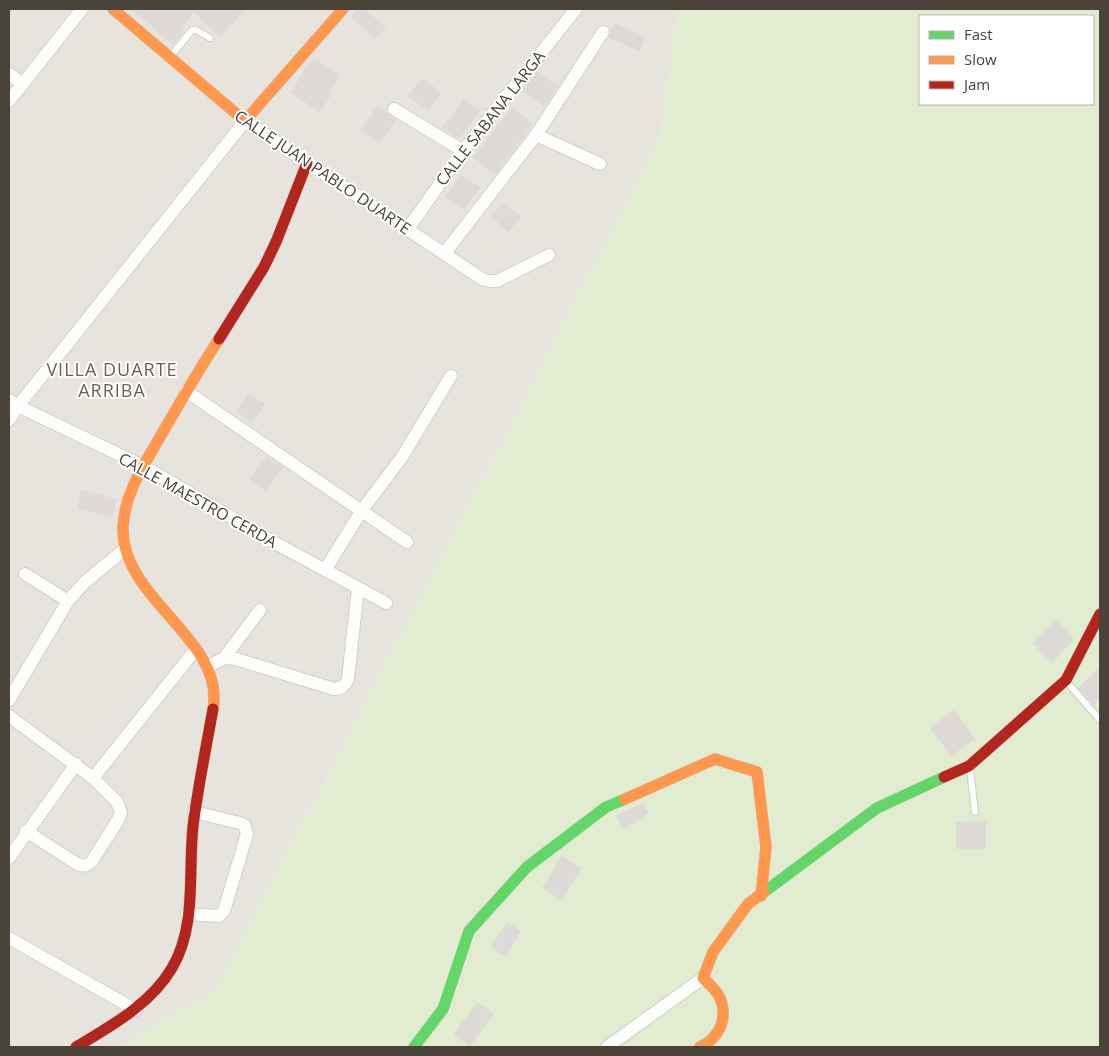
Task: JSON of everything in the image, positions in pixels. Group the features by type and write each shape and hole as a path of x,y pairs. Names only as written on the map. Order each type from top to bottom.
{"street":[{"path":"9,101 82,9"},
{"name":"CALLE JUAN PABLO DUARTE","path":"113,9 245,121 482,279 490,282 497,281 549,255"},
{"path":"9,420 13,403 245,121 343,9"},
{"name":"CALLE SABANA LARGA","path":"407,230 463,151 576,9"},
{"path":"444,254 536,135 603,32"},
{"path":"9,74 23,84"},
{"path":"394,109 463,151"},
{"path":"536,135 600,164"},
{"path":"76,1047 136,1010 173,968 183,945 194,812 215,699 213,682 208,667 131,566 124,549 123,527 126,508 131,489 143,466 186,391 264,267 276,242 306,163"},
{"path":"325,570 362,510 402,456 451,376"},
{"path":"186,391 407,542"},
{"name":"CALLE MAESTRO CERDA","path":"13,403 143,466 279,545 386,603"},
{"path":"9,700 68,601 85,582 124,549"},
{"path":"24,574 68,601"},
{"path":"224,658 247,661 334,690 340,688 345,685 348,679 358,588"},
{"path":"208,667 224,658 260,610"},
{"path":"607,1047 703,978 713,952 748,904 877,808 970,766 1066,680 1100,614"},
{"path":"93,778 196,649"},
{"path":"9,716 93,778 117,802 121,813 89,865 84,866 77,864 26,832"},
{"path":"414,1047 443,1008 469,931 527,867 606,807 715,758 757,772 766,847 761,896"},
{"path":"9,858 76,764"},
{"path":"187,914 214,917 219,916 224,911 247,834 244,825 240,823 194,812"},
{"path":"9,938 136,1010"},
{"path":"700,1047 720,1032 724,1012 720,997 703,978"}],"lane":[{"path":"170,57 192,30 196,30 210,38"},
{"path":"1066,680 1100,720"},
{"path":"970,766 975,812"}],"shaded area":[{"path":"9,9 678,9 659,141 215,990 117,1047 9,1047"}],"green space":[{"path":"678,9 1100,9 1100,1047 117,1047 215,990 659,141"}],"building":[{"path":"130,9 245,9 221,37 194,13 181,29 184,32 173,45"},
{"path":"356,9 364,9 386,27 376,39 351,17"},
{"path":"614,23 646,37 640,51 609,38"},
{"path":"314,59 340,74 329,93 331,95 320,112 291,93 303,72"},
{"path":"537,72 558,86 545,106 522,91"},
{"path":"422,78 442,93 428,111 408,96"},
{"path":"464,99 480,111 459,139 442,128"},
{"path":"378,105 396,120 380,143 361,130"},
{"path":"512,107 533,124 495,175 473,157"},
{"path":"461,175 480,188 464,210 445,197"},
{"path":"503,202 521,217 508,232 491,216"},
{"path":"249,393 265,404 252,423 236,411"},
{"path":"267,456 283,467 266,491 250,479"},
{"path":"81,490 117,499 112,517 77,509"},
{"path":"1056,620 1074,639 1052,663 1032,643"},
{"path":"1100,668 1100,700 1094,706 1078,688"},
{"path":"954,710 975,739 951,756 930,728"},
{"path":"643,803 649,813 624,829 616,816"},
{"path":"986,821 986,849 956,849 956,822"},
{"path":"562,856 581,868 562,900 542,888"},
{"path":"507,922 521,931 506,957 491,947"},
{"path":"477,1002 494,1014 470,1046 454,1034"}],"traffic: fast":[{"path":"764,892 877,808 944,777"},
{"path":"414,1047 443,1009 469,931 527,867 606,807 625,799"}],"traffic: slow":[{"path":"113,9 245,121 343,9"},
{"path":"213,709 213,684 204,662 190,640 138,577 127,553 123,528 127,503 136,480 181,400 219,339"},
{"path":"625,799 715,759 757,772 766,847 761,896"},
{"path":"700,1047 713,1038 723,1019 722,1004 719,996 703,978 713,952 748,904 764,892"}],"traffic: jam":[{"path":"219,339 264,267 276,242 307,163"},
{"path":"944,777 969,766 1066,680 1100,614"},
{"path":"76,1047 129,1013 153,993 172,968 180,952 185,935 190,899 193,826 213,709"}],"district":[{"name":"VILLA DUARTE ARRIBA","path":"112,380"}]}
